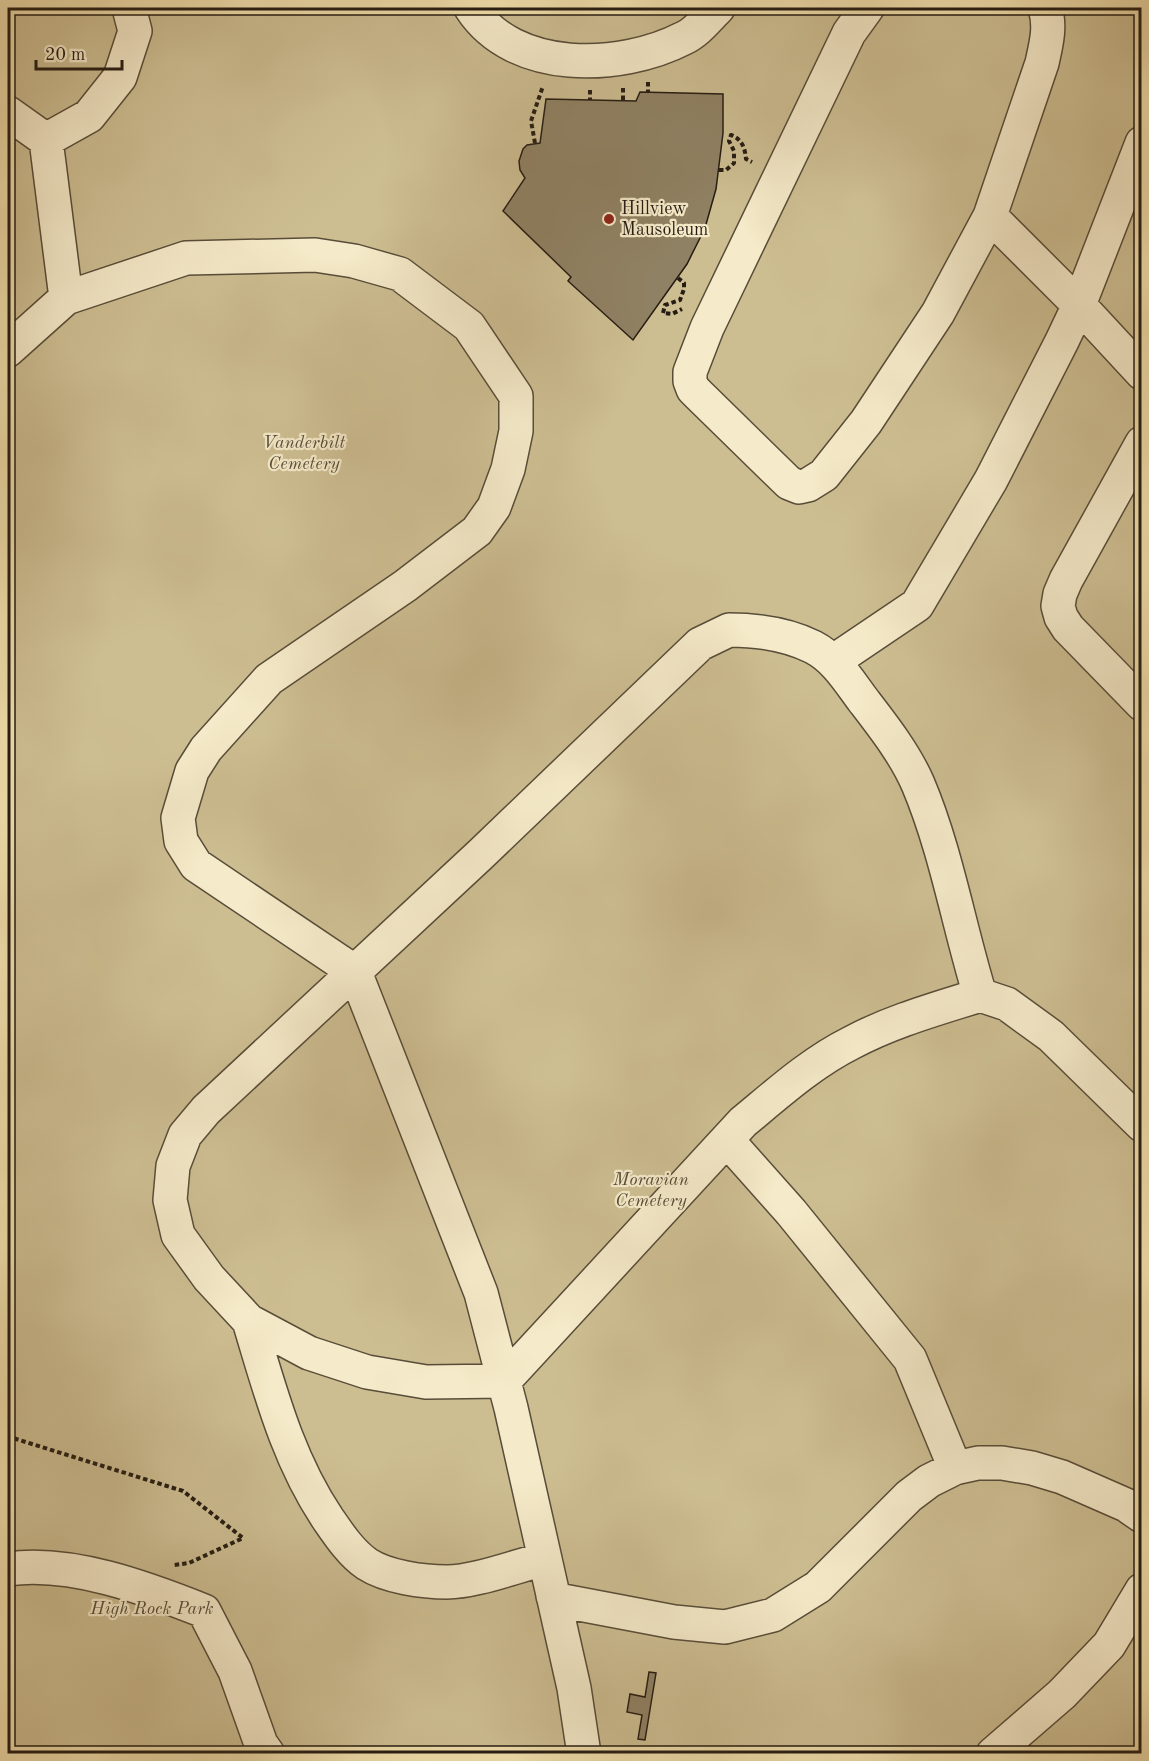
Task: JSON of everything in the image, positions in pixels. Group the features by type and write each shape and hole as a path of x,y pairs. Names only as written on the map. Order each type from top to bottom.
{"lane":[{"path":"46,140 89,116 120,76 135,31 129,8"},
{"path":"471,8 481,22 520,49 564,60 592,62 624,58 686,38 718,8"},
{"path":"867,8 849,33 813,106 707,328 690,372 693,388 789,483 799,486 817,482 866,422 938,313 990,216 1042,63 1048,38 1045,8"},
{"path":"8,113 46,140 66,298"},
{"path":"834,661 917,605 991,480 1079,305 1142,143"},
{"path":"990,216 1079,305 1142,373"},
{"path":"8,350 66,298 186,258 315,255 354,261 400,273 469,326 516,396 516,431 508,469 494,507 477,531 405,586 269,679 206,749 192,771 178,818 181,841 196,865 355,972 481,1293 545,1558 573,1688 584,1754"},
{"path":"1142,443 1066,580 1058,606 1061,617 1068,628 1142,704"},
{"path":"980,995 930,818 917,782 886,730 834,661 813,647 759,630 729,630 700,644 481,854 206,1110 185,1135 173,1166 170,1200 178,1234 209,1278 249,1321 309,1353 367,1372 426,1382 504,1381 743,1122 788,1084 849,1043 906,1017 980,995 1006,1004 1051,1036 1142,1125"},
{"path":"727,1140 791,1212 910,1359 955,1468"},
{"path":"249,1321 281,1427 314,1498 342,1540 368,1564 401,1577 448,1582 545,1558"},
{"path":"553,1596 558,1600 674,1622 724,1626 773,1615 818,1587 909,1497 929,1481 955,1468 978,1463 1002,1463 1032,1468 1062,1477 1115,1500 1142,1516"},
{"path":"8,1569 26,1566 99,1575 204,1611 235,1671 261,1744 268,1754"},
{"path":"993,1754 1062,1694 1109,1646 1142,1590"}],"path":[{"path":"535,143 531,122 536,103 547,82"},
{"path":"719,170 726,170 734,163 734,150 729,141 731,135 739,139 745,149 746,159"},
{"path":"678,278 684,284 680,300 665,305 663,313 672,314 686,306"},
{"path":"8,1434 16,1439 183,1491 243,1538 189,1563 166,1566"}],"green space":[{"name":"Moravian Cemetery","path":"8,8 1141,8 1141,1753 8,1753"}],"building":[{"name":"Hillview Mausoleum","path":"640,92 723,94 723,133 716,189 705,228 687,264 633,340 568,281 571,277 503,211 525,178 520,170 519,161 523,149 527,145 540,143 546,99 636,101"},
{"path":"649,1672 656,1673 645,1740 638,1739 642,1715 627,1712 630,1694 645,1697"}],"place":[{"name":"Hillview Mausoleum","path":"609,219"}],"park label":[{"name":"Vanderbilt Cemetery","path":"304,453"},
{"name":"High Rock Park","path":"152,1609"}]}
